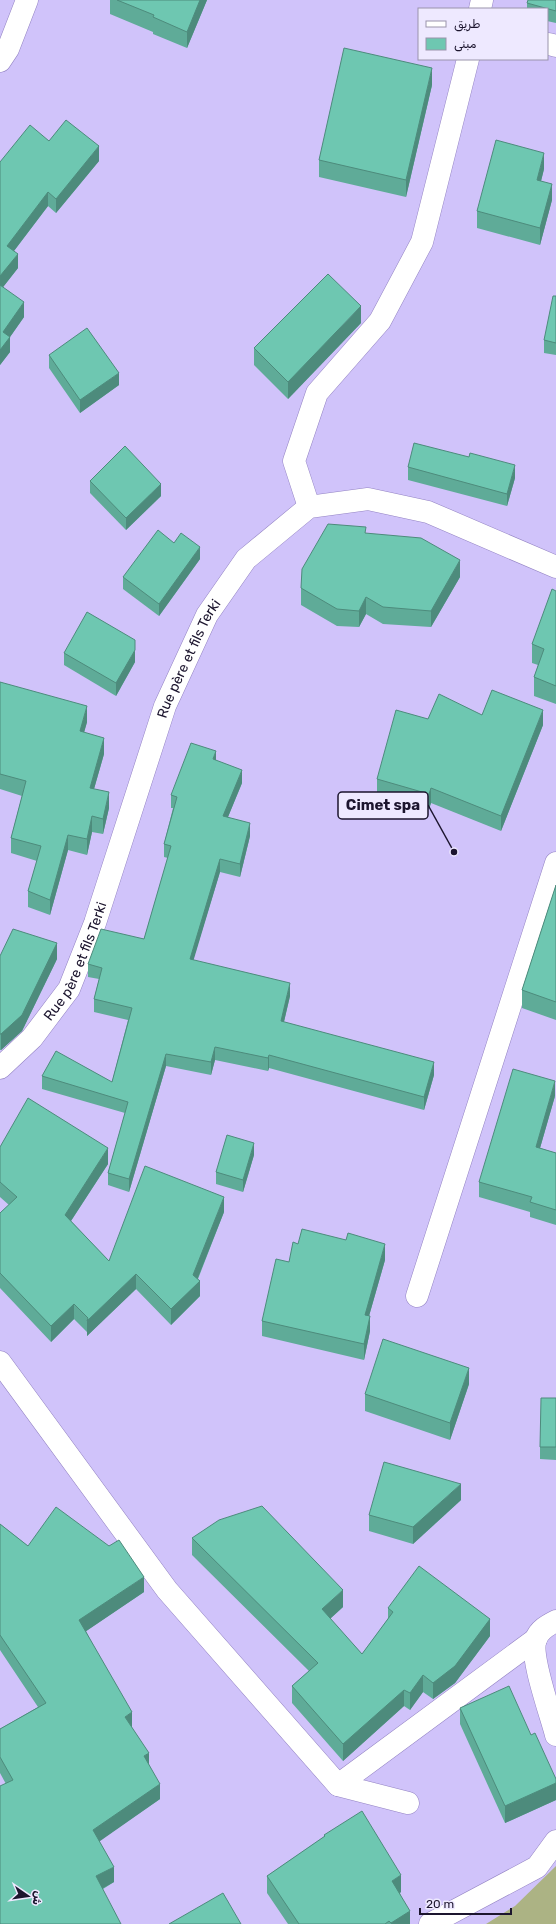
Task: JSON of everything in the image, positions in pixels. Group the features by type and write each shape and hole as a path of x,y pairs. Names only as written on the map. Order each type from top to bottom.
{"street":[{"path":"0,61 8,49 27,0"},
{"path":"468,60 422,242 380,321 317,393 294,461 309,507 368,499 428,512 556,567"},
{"name":"Rue père et fils Terki","path":"0,1068 32,1038 68,989 95,922 165,706 206,615 246,559 309,507"},
{"path":"417,1296 556,863"},
{"path":"0,1362 167,1590 338,1785 408,1802"},
{"path":"338,1785 536,1639 544,1627 556,1621"},
{"path":"536,1639 534,1655 556,1734"},
{"path":"430,1924 537,1867 556,1841"}],"green space":[{"path":"556,1866 556,1924 486,1924 515,1906"}],"building":[{"path":"117,0 200,0 187,32 153,17 154,15"},
{"path":"528,0 556,0 556,11 548,8 527,3"},
{"path":"344,48 432,68 406,180 319,160"},
{"path":"66,120 99,146 56,199 48,192 7,246 18,254 0,276 0,162 30,125 49,141"},
{"path":"496,140 544,153 537,180 552,184 540,228 477,211"},
{"path":"328,274 361,306 288,382 254,348"},
{"path":"0,285 24,302 3,332 10,337 0,350"},
{"path":"553,296 556,296 556,343 544,340"},
{"path":"87,328 119,373 80,400 49,355"},
{"path":"414,443 469,457 470,453 515,465 507,494 408,467"},
{"path":"125,446 161,484 126,518 90,481"},
{"path":"328,524 366,527 365,533 421,538 460,560 431,611 383,607 366,597 359,611 337,609 301,588 302,569"},
{"path":"158,530 174,543 181,533 200,547 159,604 123,577"},
{"path":"552,589 556,591 556,686 534,677 544,649 532,644"},
{"path":"87,612 135,640 135,650 116,683 64,653"},
{"path":"0,682 87,706 80,731 104,738 90,788 109,792 103,819 92,816 87,839 68,835 50,900 28,891 41,846 11,838 26,781 0,774"},
{"path":"492,690 543,710 501,816 431,788 429,794 377,779 396,710 428,719 439,694 482,715"},
{"path":"191,743 216,751 213,759 242,770 223,816 250,823 240,864 220,859 190,959 290,983 281,1021 434,1062 424,1097 269,1055 268,1058 215,1047 211,1062 166,1054 129,1179 108,1173 128,1102 42,1076 56,1051 112,1082 132,1008 94,999 102,968 88,964 101,929 144,939 171,846 164,844 177,797 171,795"},
{"path":"556,885 556,1002 522,990"},
{"path":"13,929 57,943 22,1015 0,1034 0,956"},
{"path":"513,1069 555,1081 536,1147 556,1153 556,1210 530,1202 532,1197 479,1182"},
{"path":"28,1098 108,1148 65,1215 109,1261 145,1166 224,1197 193,1275 200,1281 171,1309 136,1274 87,1321 88,1318 74,1304 51,1326 0,1273 0,1213 17,1197 0,1182 0,1147"},
{"path":"227,1135 254,1143 243,1180 216,1172"},
{"path":"302,1229 346,1240 348,1233 385,1244 365,1315 370,1316 364,1344 262,1321 276,1259 289,1262 293,1242 298,1244"},
{"path":"383,1339 469,1368 450,1423 365,1394"},
{"path":"541,1398 556,1398 556,1447 540,1447"},
{"path":"384,1462 461,1484 413,1527 369,1515"},
{"path":"262,1506 343,1590 322,1609 362,1654 393,1612 388,1608 419,1566 490,1619 455,1666 433,1683 423,1675 410,1693 404,1690 343,1744 292,1686 318,1663 192,1538 219,1520"},
{"path":"56,1507 109,1546 119,1540 144,1577 79,1620 132,1712 125,1717 149,1753 144,1756 160,1784 93,1830 114,1867 96,1876 121,1924 0,1924 0,1786 13,1780 0,1757 0,1729 46,1703 0,1635 0,1524 28,1546"},
{"path":"509,1686 531,1735 535,1733 556,1779 556,1783 505,1806 460,1708"},
{"path":"362,1811 401,1875 392,1881 410,1911 391,1923 389,1921 385,1924 299,1924 267,1876 325,1836 324,1835"},
{"path":"223,1893 241,1924 169,1924"}],"place":[{"name":"Cimet spa","path":"454,852"}]}
